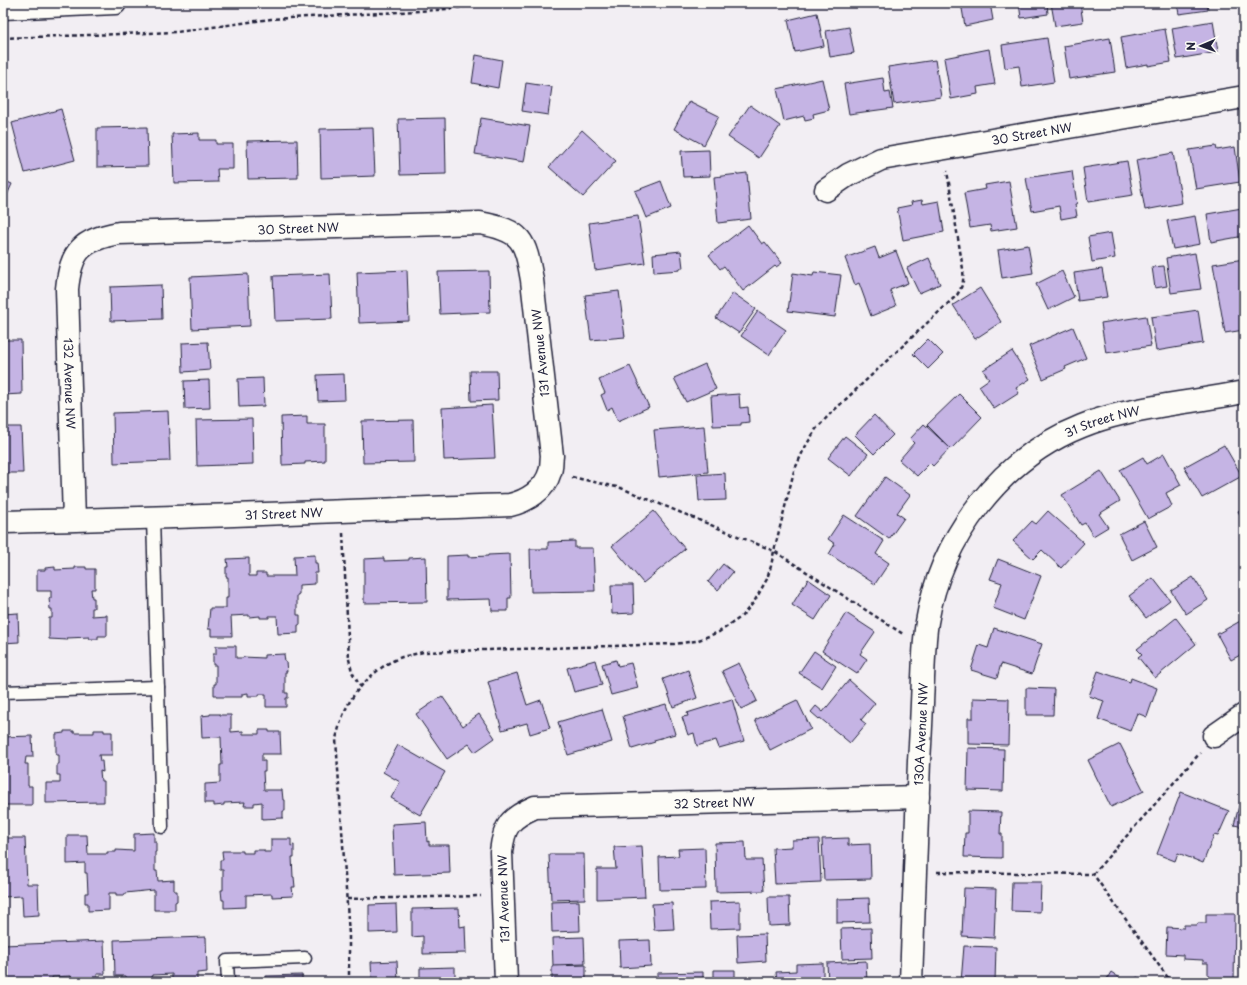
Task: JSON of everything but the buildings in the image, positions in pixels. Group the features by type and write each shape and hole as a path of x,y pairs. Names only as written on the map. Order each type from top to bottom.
{"street":[{"path":"3,8 115,3"},
{"name":"30 Street NW","path":"826,190 848,175 881,159 1244,97"},
{"name":"30 Street NW","path":"80,249 90,242 104,236 119,233 480,223 501,228 518,236"},
{"name":"131 Avenue NW","path":"518,236 529,258 532,280 551,450 550,472"},
{"name":"132 Avenue NW","path":"74,520 67,289 69,272 73,259 80,249"},
{"name":"31 Street NW","path":"982,499 1006,474 1032,453 1055,438 1081,426 1128,412 1244,392"},
{"name":"31 Street NW","path":"3,522 342,512 510,505 521,502 535,494 544,485 550,472"},
{"name":"130A Avenue NW","path":"911,982 918,797 927,623 934,594 944,565 960,532 982,499"},
{"path":"1214,736 1244,715"},
{"name":"32 Street NW","path":"513,819 523,812 535,807 552,806 918,797"},
{"name":"131 Avenue NW","path":"506,982 501,852 503,837 513,819"}],"lane":[{"path":"153,518 162,827"},
{"path":"3,692 158,687"},
{"path":"228,982 227,960 305,958"}],"path":[{"path":"3,38 177,32 271,19 437,10 499,3"},
{"path":"349,982 349,935 336,739 340,720 349,701 360,686 382,667 401,657 424,652 696,642 719,632 741,617 754,602 767,579 772,566 774,551 794,471 804,449 816,429 829,414 957,295 962,287 964,281 963,270 943,148"},
{"path":"550,472 621,488 774,551 925,648"},
{"path":"342,512 348,648 352,672 360,686"},
{"path":"916,872 1093,874 1214,736"},
{"path":"1093,874 1171,982"},
{"path":"347,899 502,896"}]}
